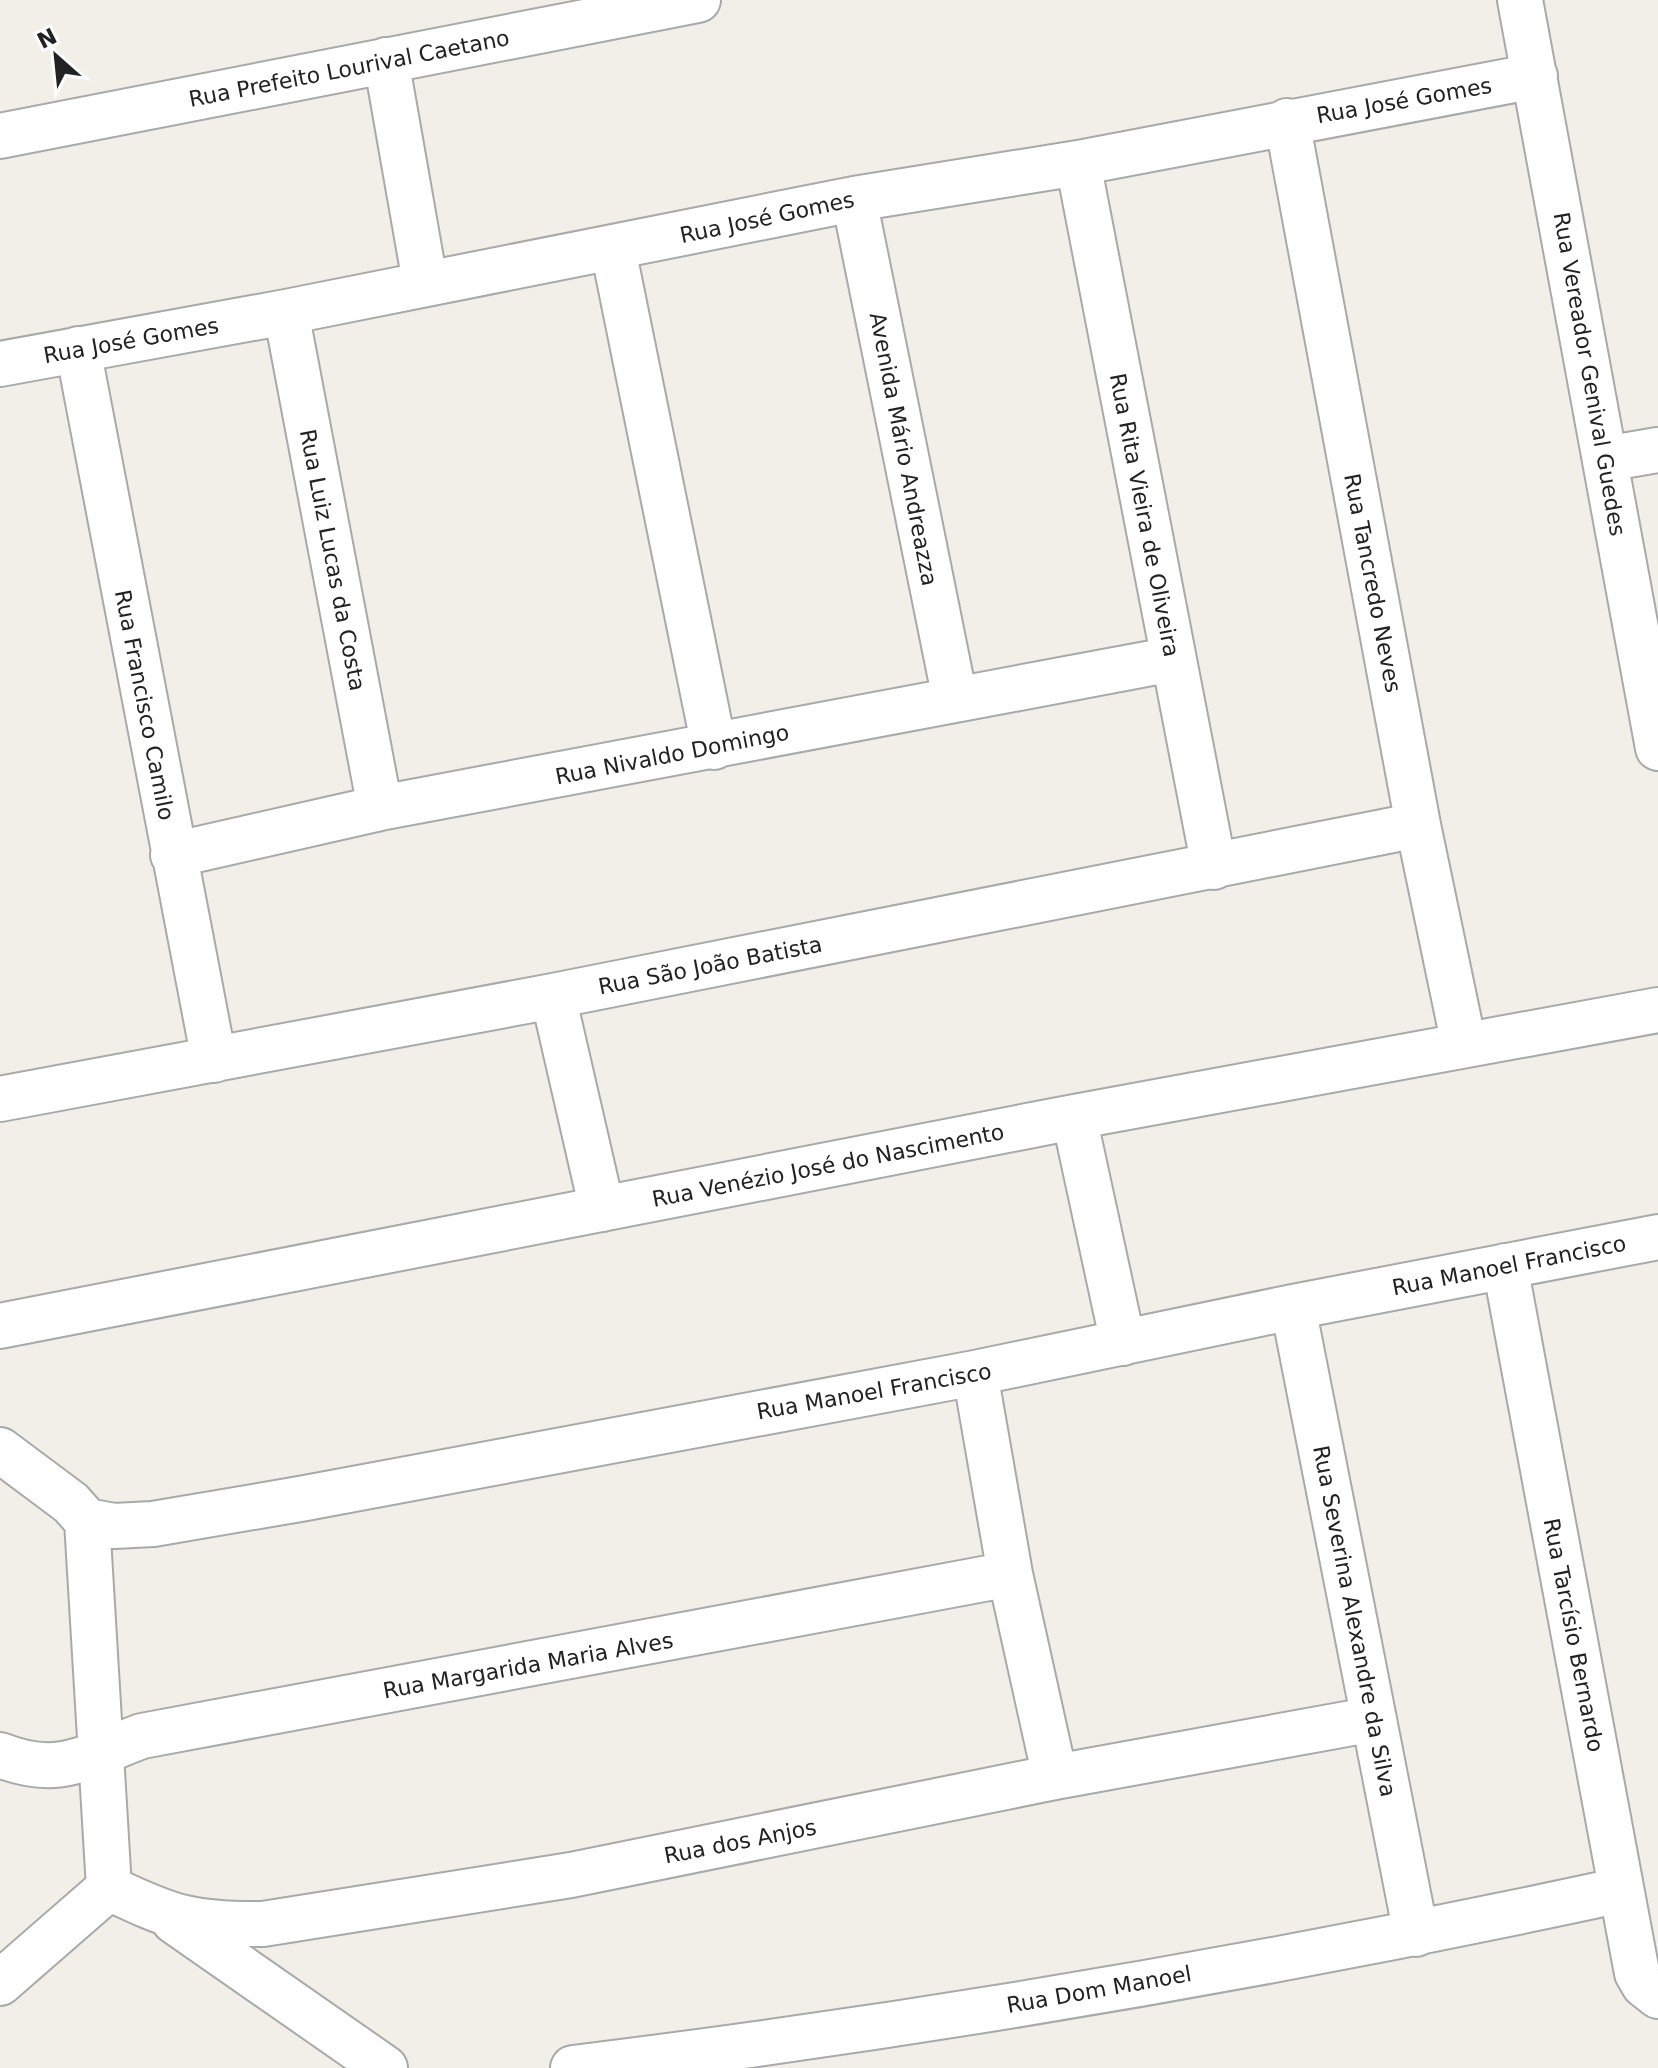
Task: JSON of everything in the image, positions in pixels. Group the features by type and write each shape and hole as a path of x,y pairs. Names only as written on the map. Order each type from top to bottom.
{"street":[{"name":"Rua Prefeito Lourival Caetano","path":"0,136 698,0"},
{"name":"Rua Vereador Genival Guedes","path":"1520,0 1658,748"},
{"path":"386,60 425,282"},
{"name":"Rua José Gomes","path":"0,364 613,249 854,199 1078,163 1535,76"},
{"name":"Rua Tancredo Neves","path":"1287,121 1418,825 1464,1045"},
{"name":"Rua Rita Vieira de Oliveira","path":"1078,163 1214,867"},
{"name":"Avenida Mário Andreazza","path":"854,199 955,699"},
{"path":"613,249 714,747"},
{"name":"Rua Luiz Lucas da Costa","path":"286,312 380,808"},
{"name":"Rua Francisco Camilo","path":"78,349 214,1060"},
{"path":"1605,459 1658,450"},
{"name":"Rua Nivaldo Domingo","path":"173,855 380,808 1173,659"},
{"name":"Rua São João Batista","path":"1,1093 214,1060 553,996 1418,825"},
{"path":"553,996 602,1209"},
{"name":"Rua Venézio José do Nascimento","path":"0,1326 1074,1117 1658,1010"},
{"path":"1074,1117 1123,1343"},
{"name":"Rua Manoel Francisco","path":"87,1521 114,1526 168,1521 975,1373 1293,1307 1658,1237"},
{"name":"Rua Tarcísio Bernardo","path":"1505,1266 1637,1973 1644,1985 1658,1996"},
{"name":"Rua Severina Alexandre da Silva","path":"1293,1307 1416,1934"},
{"path":"975,1373 1010,1574 1055,1777"},
{"path":"0,1450 71,1503 87,1521 98,1753 109,1888 0,1983"},
{"name":"Rua Margarida Maria Alves","path":"0,1755 50,1768 69,1765 142,1736 1010,1574"},
{"name":"Rua dos Anjos","path":"109,1888 166,1916 212,1925 263,1924 571,1875 1055,1777 1374,1719"},
{"name":"Rua Dom Manoel","path":"573,2068 869,2029 1416,1934 1621,1890"},
{"path":"166,1916 385,2068"}]}
